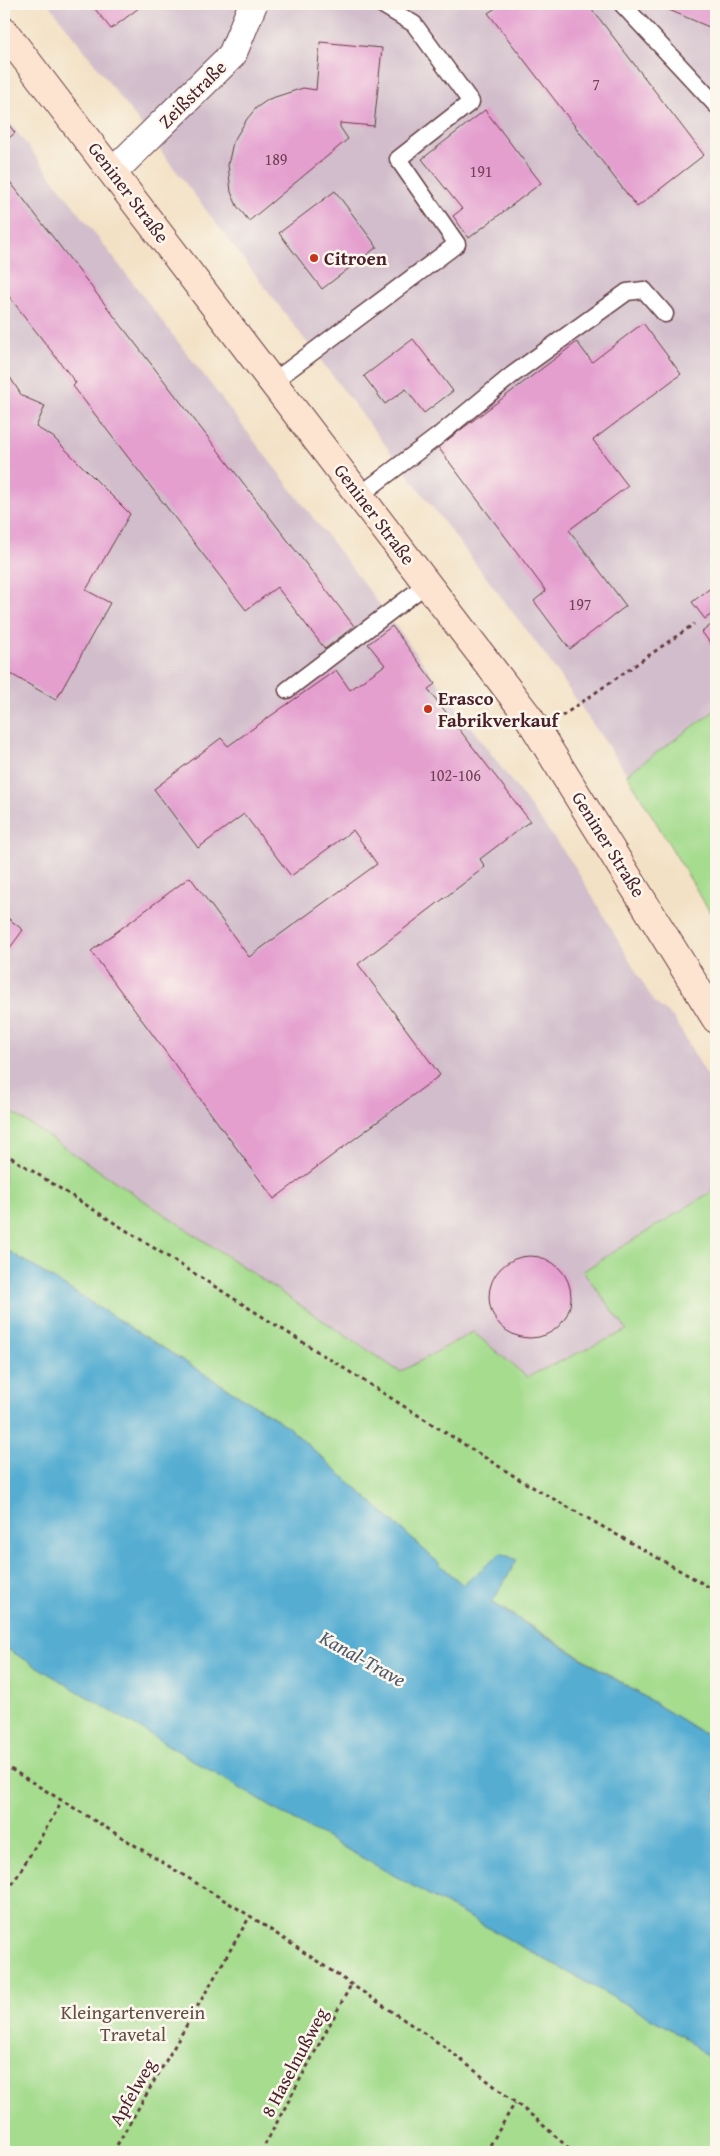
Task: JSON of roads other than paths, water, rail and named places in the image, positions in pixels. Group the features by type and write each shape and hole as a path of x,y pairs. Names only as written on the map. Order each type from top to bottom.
{"main road":[{"name":"Geniner Straße","path":"9,46 113,172 428,583 539,732 716,1019"}],"street":[{"name":"Zeißstraße","path":"113,172 232,55 253,4"}],"lane":[{"path":"274,381 457,244 398,159 472,102 414,24 381,4"},
{"path":"622,4 716,105"},
{"path":"360,495 398,468 512,375 627,292 644,290 665,314"},
{"path":"287,690 428,583"}],"water":[{"name":"Kanal-Trave","path":"4,1248 286,1425 463,1585 501,1553 517,1560 492,1603 716,1741 716,2064 681,2035 278,1811 4,1647"}],"place":[{"name":"Citroen","path":"314,258"},
{"name":"Erasco Fabrikverkauf","path":"428,709"}],"park label":[{"name":"Kleingartenverein Travetal","path":"133,2023"}]}
